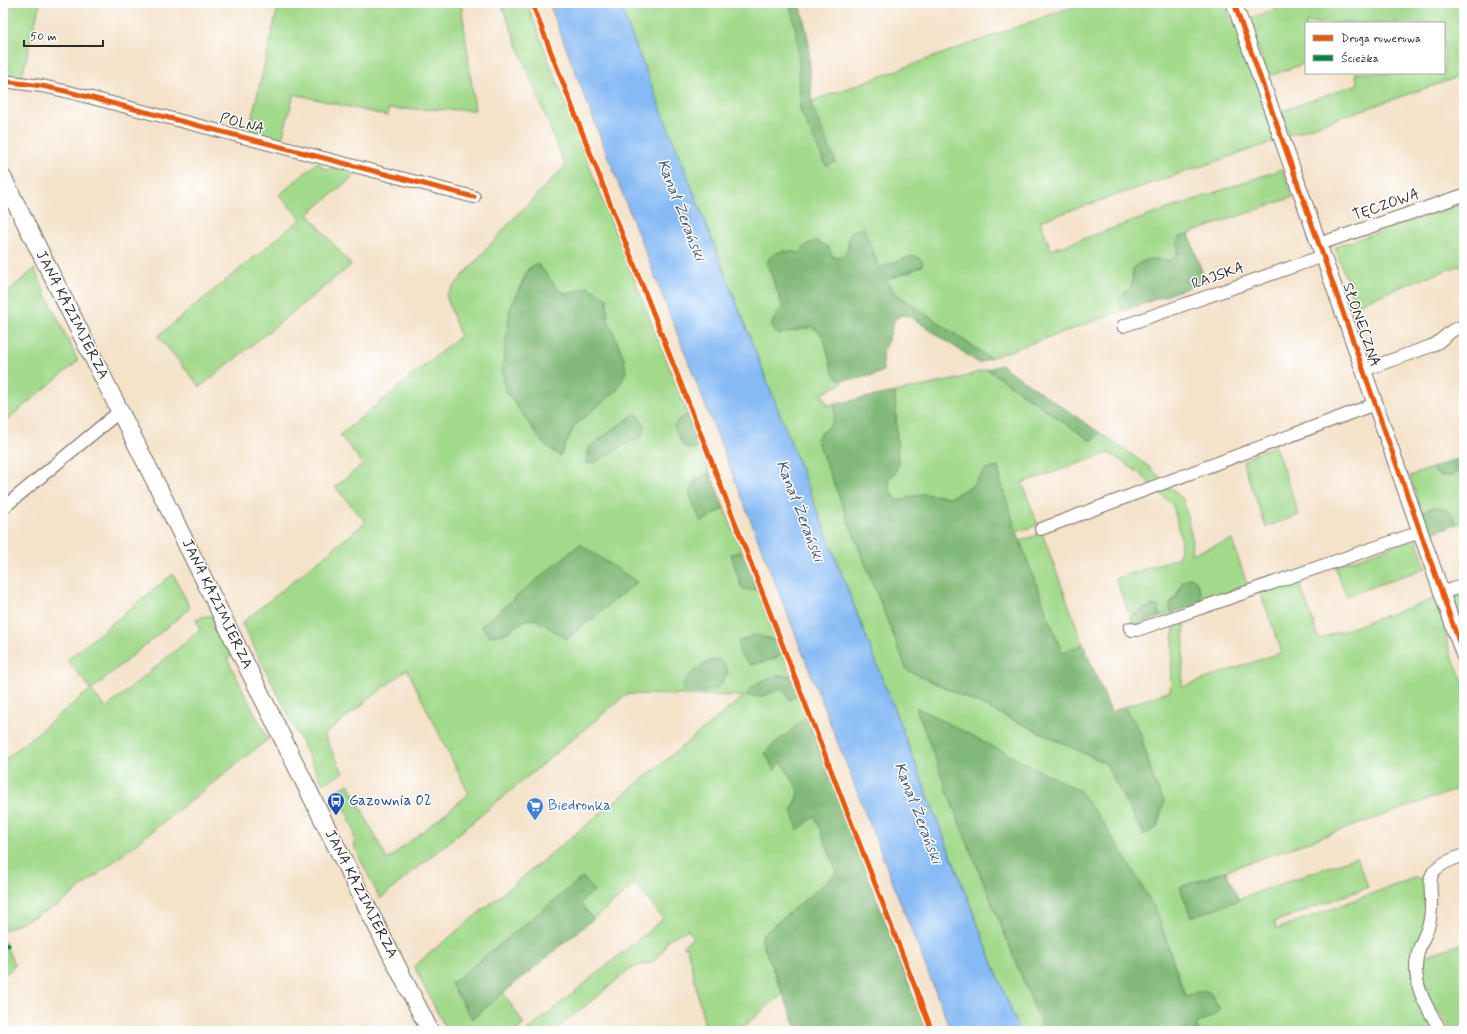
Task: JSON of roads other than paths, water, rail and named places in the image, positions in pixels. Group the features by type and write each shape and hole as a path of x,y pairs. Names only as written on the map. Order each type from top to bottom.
{"main road":[{"name":"JANA KAZIMIERZA","path":"3,178 328,830 430,1031"}],"street":[{"name":"SŁONECZNA","path":"1234,3 1464,656"},
{"name":"POLNA","path":"3,81 42,86 65,91 474,197"},
{"name":"TĘCZOWA","path":"1321,250 1464,196"},
{"name":"RAJSKA","path":"1123,326 1321,250"},
{"path":"1364,370 1431,346 1453,330 1464,326"},
{"path":"1041,529 1375,404"},
{"path":"3,508 120,411"},
{"path":"1130,628 1132,630 1137,630 1420,532"},
{"path":"1442,593 1464,586"},
{"path":"1441,1031 1424,1001 1420,989 1416,970 1418,953 1429,924 1431,913 1430,883 1432,873 1437,867 1464,855"}],"water":[{"name":"Kanał Żerański","path":"549,3 619,3 1019,1031 951,1031"}],"place":[{"name":"Gazownia 02","path":"336,816"},
{"name":"Biedronka","path":"535,821"}]}
